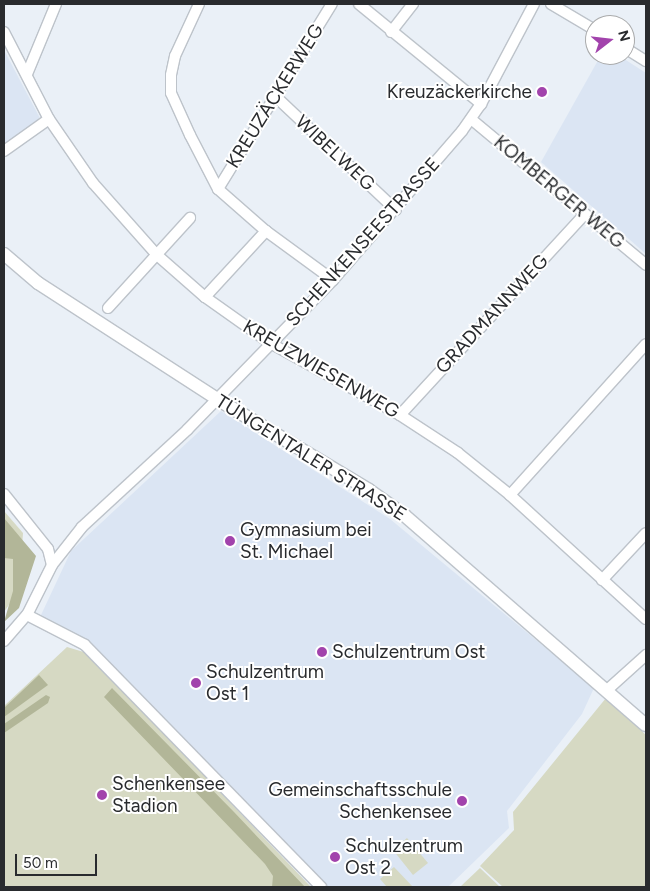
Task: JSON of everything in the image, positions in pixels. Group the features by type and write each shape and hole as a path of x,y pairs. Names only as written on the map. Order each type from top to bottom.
{"street":[{"path":"27,74 56,4"},
{"path":"199,4 175,56 171,93 218,189 266,231 332,280"},
{"name":"KREUZÄCKERWEG","path":"218,189 332,4"},
{"path":"359,4 481,104"},
{"path":"391,32 413,4"},
{"name":"SCHENKENSEESTRASSE","path":"4,641 27,615 52,565 82,527 217,399 332,280 396,210 471,119 481,104 534,4"},
{"path":"551,4 585,24"},
{"name":"KREUZWIESENWEG","path":"4,32 49,119 93,183 157,255 205,297 270,343 400,415 458,453 510,495 646,620"},
{"path":"635,54 646,60"},
{"name":"WIBELWEG","path":"274,96 396,210"},
{"path":"4,151 49,119"},
{"name":"KOMBERGER WEG","path":"471,119 646,265"},
{"name":"GRADMANNWEG","path":"400,415 584,214"},
{"path":"108,308 190,218"},
{"path":"205,297 266,231"},
{"name":"TÜNGENTALER STRASSE","path":"4,254 38,283 217,399 301,447 404,515 646,725"},
{"path":"510,495 646,344"},
{"path":"4,494 48,549 52,565"},
{"path":"602,580 646,533"},
{"path":"27,615 85,645 321,887"},
{"path":"606,691 646,655"}],"shaded area":[{"path":"4,50 42,122 4,150"},
{"path":"595,65 634,65 646,73 646,254 541,162"},
{"name":"Schulzentrum Ost","path":"221,411 390,519 594,688 582,714 507,811 509,828 448,887 327,887 105,661 84,642 41,615 71,551"}],"green space":[{"path":"4,511 23,533 19,590 4,612"},
{"path":"4,518 36,556 19,608 4,622 13,591 13,559 4,558"},
{"name":"Schenkensee Stadion","path":"67,647 87,653 311,887 7,887 4,884 4,706"},
{"path":"39,675 48,685 4,717 4,708"},
{"path":"112,688 305,887 272,887 273,876 265,864 104,697"},
{"path":"46,695 50,697 48,703 4,733 4,724"},
{"path":"606,698 646,735 646,887 503,887 480,866 514,830 513,812"},
{"path":"407,838 428,863 413,875 393,850"},
{"path":"394,867 413,887 387,887 380,879"},
{"path":"480,868 500,887 460,887"}],"place":[{"name":"Kreuzäckerkirche","path":"542,92"},
{"name":"Gymnasium bei St. Michael","path":"230,541"},
{"name":"Schulzentrum Ost","path":"322,652"},
{"name":"Schulzentrum Ost 1","path":"196,683"},
{"name":"Schenkensee Stadion","path":"102,795"},
{"name":"Gemeinschaftsschule Schenkensee","path":"462,801"},
{"name":"Schulzentrum Ost 2","path":"335,857"}]}
